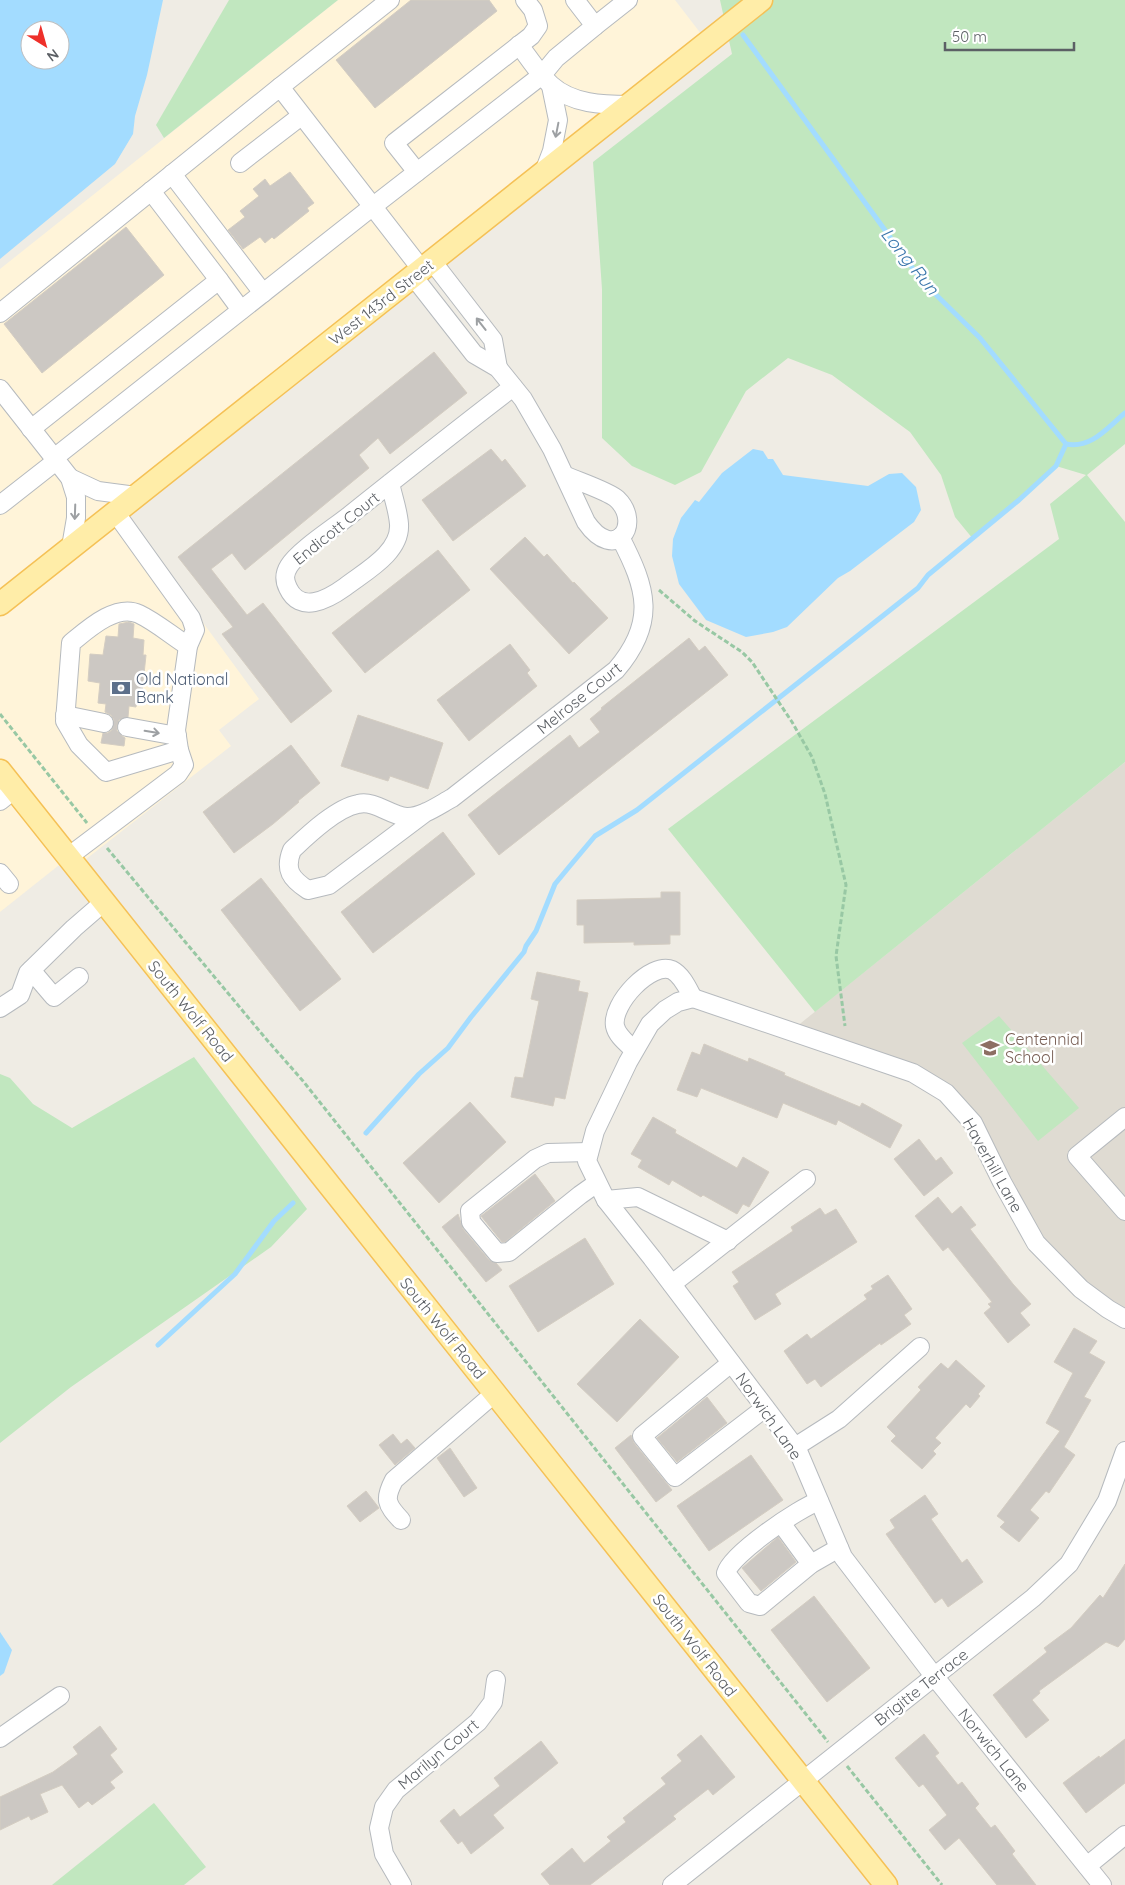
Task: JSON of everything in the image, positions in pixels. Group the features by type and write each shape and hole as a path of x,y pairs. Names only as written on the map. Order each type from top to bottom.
{"main road":[{"name":"West 143rd Street","path":"0,604 761,0"},
{"name":"South Wolf Road","path":"0,771 7,795 68,856 886,1885"}],"street":[{"path":"0,314 150,191 390,0"},
{"path":"417,172 394,143 530,36 538,26 533,10 525,0"},
{"path":"575,0 595,26"},
{"path":"0,505 51,465 54,458 417,172 547,80 556,58 628,0"},
{"path":"519,45 547,80 574,98 601,105 629,105"},
{"path":"544,172 552,151 558,120 547,80"},
{"path":"280,87 422,269 493,340 498,368"},
{"path":"240,163 302,116"},
{"path":"172,174 263,293"},
{"path":"150,191 242,310"},
{"path":"422,269 474,354 498,368 536,421 586,522 592,530 606,540 614,540 620,537 625,530 627,521 626,515 618,501 611,494 564,476"},
{"path":"31,429 219,280"},
{"name":"Endicott Court","path":"390,483 398,516 398,535 385,556 325,600 303,603 295,598 286,584 285,576 289,566 304,551 390,483 513,387"},
{"path":"0,389 70,478 76,497 76,518 71,547"},
{"path":"70,478 98,491 136,496"},
{"path":"68,856 178,774 184,765 176,730 188,646 195,630 191,618 115,512"},
{"name":"Melrose Court","path":"426,812 407,817 371,804 358,804 343,810 292,850 288,859 288,868 298,884 308,890 329,885 426,812 452,798 616,670 631,653 642,621 644,598 640,578 620,537"},
{"path":"178,743 106,772 79,745 65,721 71,644 96,622 121,612 138,613 188,646"},
{"path":"65,715 104,723"},
{"path":"126,728 178,743"},
{"path":"0,1008 20,995 28,973 104,902"},
{"path":"31,970 54,997 79,977"},
{"path":"634,1050 618,1035 615,1017 626,994 636,984 657,971 672,970 678,975 693,998"},
{"name":"Norwich Lane","path":"693,998 678,1002 664,1010 650,1024 634,1050 595,1131 587,1161 606,1200 795,1447 843,1557 934,1676 1102,1885"},
{"name":"Haverhill Lane","path":"693,998 913,1073 946,1093 973,1123 1002,1182 1036,1243 1081,1289 1125,1319"},
{"path":"1123,1123 1078,1156 1125,1211"},
{"path":"589,1152 548,1153 536,1159 470,1211 471,1222 497,1253 509,1252 580,1195 598,1183"},
{"path":"672,1284 806,1179"},
{"path":"606,1200 638,1197 728,1241"},
{"path":"795,1447 839,1419 920,1347"},
{"path":"732,1363 642,1436 675,1477 765,1408"},
{"path":"401,1520 389,1507 387,1494 394,1480 496,1393"},
{"name":"Brigitte Terrace","path":"672,1885 1033,1598 1069,1564 1107,1501 1125,1451"},
{"path":"819,1501 808,1504 781,1522 730,1563 726,1573 749,1603 760,1606 812,1564 839,1548"},
{"path":"781,1522 812,1564"},
{"name":"Marilyn Court","path":"402,1885 396,1878 384,1854 379,1828 384,1807 396,1790 478,1722 493,1702 496,1680"},
{"path":"0,1738 60,1696"},
{"path":"1087,1866 1125,1835"}],"path":[{"path":"640,578 651,582 695,621 742,652 752,662 792,722 812,757 825,794 846,886 836,956 845,1026"},
{"path":"0,714 96,835 303,1081 942,1885"}],"shaded area":[{"path":"338,0 675,0 705,39 0,596 0,269"},
{"path":"125,516 259,699 219,730 231,746 81,863 0,760 0,612"},
{"name":"Centennial School","path":"1125,762 1125,1315 1111,1307 1040,1241 950,1090 796,1027"},
{"path":"0,782 63,862 0,912"}],"green space":[{"path":"229,0 338,0 164,138 156,125"},
{"path":"720,0 1125,0 1125,444 1087,475 1125,522 1125,762 815,1012 668,829 1059,539 1050,504 1086,475 1056,466 973,539 955,517 941,475 910,432 832,375 788,358 746,391 701,472 675,485 632,466 602,438 602,289 593,162 732,54"},
{"path":"999,1016 1079,1108 1038,1141 962,1043"},
{"path":"194,1057 307,1209 271,1247 71,1387 0,1443 0,1074 10,1078 33,1104 72,1128"},
{"path":"154,1803 206,1867 184,1885 52,1885"}],"water":[{"path":"0,0 163,0 147,75 135,116 133,134 115,164 0,259"},
{"path":"753,449 763,451 768,459 773,459 783,475 868,486 889,474 902,473 916,487 921,510 914,522 838,578 787,627 773,632 746,637 706,620 679,584 672,556 673,539 681,518 695,500 699,502 722,473"},
{"path":"0,1632 12,1650 4,1673 0,1676"}],"building":[{"path":"411,0 489,0 497,11 375,108 336,60"},
{"path":"290,172 314,203 307,208 309,211 274,239 272,237 265,243 260,237 243,249 228,230 245,217 240,211 259,196 253,189 265,179 270,186"},
{"path":"126,227 164,275 42,373 4,324"},
{"path":"434,352 467,393 390,454 378,438 359,455 369,468 245,570 232,553 211,569 247,615 263,603 332,691 291,723 222,634 233,627 178,557"},
{"path":"491,449 502,462 505,459 526,486 453,541 422,500"},
{"path":"525,537 544,557 547,554 608,618 569,654 490,569"},
{"path":"438,550 470,590 365,673 332,633"},
{"name":"Old National Bank","path":"129,622 134,624 133,638 144,640 143,655 146,655 142,693 138,693 136,707 129,706 128,717 119,720 117,725 117,731 125,738 124,746 101,743 103,733 108,733 112,730 114,720 111,715 105,712 106,704 98,703 100,683 88,681 90,654 103,655 106,636 118,637 119,624"},
{"path":"689,638 699,651 705,646 728,675 499,855 468,815 570,735 579,748 600,732 590,719 601,708"},
{"path":"510,644 530,670 527,673 537,686 469,741 437,700"},
{"path":"358,715 443,743 428,789 390,776 388,781 341,766"},
{"path":"291,745 320,783 273,824 234,853 203,812"},
{"path":"443,832 475,874 373,953 341,912"},
{"path":"261,878 341,979 300,1011 221,910"},
{"path":"661,892 680,892 680,935 670,935 670,944 634,945 634,942 584,943 584,925 577,925 577,900 661,898"},
{"path":"537,972 580,981 578,991 588,993 565,1099 555,1097 553,1106 511,1097 515,1077 523,1078 539,1001 531,999"},
{"path":"704,1044 748,1062 749,1058 860,1107 862,1103 902,1125 890,1148 838,1120 836,1125 783,1103 777,1118 701,1088 697,1097 677,1090 692,1052 700,1055"},
{"path":"470,1102 506,1142 439,1203 403,1163"},
{"path":"653,1117 676,1130 675,1133 737,1168 743,1157 769,1172 749,1207 743,1204 737,1214 703,1195 701,1197 672,1180 669,1185 638,1167 642,1160 631,1154"},
{"path":"919,1139 936,1161 941,1157 953,1173 924,1196 894,1159"},
{"path":"535,1174 555,1201 505,1242 502,1242 481,1216"},
{"path":"938,1197 952,1214 961,1206 976,1225 970,1229 1031,1304 1020,1313 1030,1325 1008,1343 984,1313 991,1307 988,1304 992,1302 948,1247 943,1251 915,1216"},
{"path":"820,1208 825,1215 836,1209 857,1242 775,1294 781,1304 755,1320 733,1286 739,1282 732,1272 793,1231 791,1227"},
{"path":"458,1214 463,1229 489,1260 496,1263 502,1270 486,1282 442,1227"},
{"path":"585,1238 614,1284 538,1332 509,1286"},
{"path":"888,1275 912,1309 904,1315 911,1324 881,1345 880,1343 821,1387 815,1379 807,1384 784,1351 807,1334 811,1339 867,1299 864,1295 873,1289 871,1286"},
{"path":"640,1319 679,1357 617,1422 577,1384"},
{"path":"1074,1328 1097,1341 1089,1353 1105,1362 1084,1397 1091,1400 1064,1447 1075,1455 1049,1493 1046,1491 1030,1510 1039,1518 1019,1542 1000,1527 1005,1522 997,1516 1060,1431 1046,1423 1073,1373 1054,1362"},
{"path":"956,1360 985,1386 978,1394 980,1396 970,1408 966,1404 935,1438 941,1443 933,1451 936,1454 922,1469 891,1441 896,1436 887,1427 921,1390 918,1387 941,1363 948,1369"},
{"path":"707,1397 727,1423 677,1462 657,1438"},
{"path":"393,1434 401,1444 407,1439 415,1448 395,1465 379,1445"},
{"path":"631,1435 634,1443 672,1490 656,1502 615,1448"},
{"path":"450,1448 477,1488 464,1497 437,1458"},
{"path":"751,1455 783,1500 709,1551 677,1506"},
{"path":"366,1491 379,1508 360,1522 347,1506"},
{"path":"925,1495 938,1514 931,1519 962,1563 967,1559 983,1582 948,1607 942,1598 935,1603 886,1534 895,1528 890,1520"},
{"path":"778,1537 796,1562 761,1591 742,1568"},
{"path":"1125,1564 1125,1639 1118,1647 1106,1642 1039,1691 1040,1693 1032,1700 1049,1720 1026,1738 993,1695 1047,1652 1044,1648 1071,1628 1100,1595 1103,1598"},
{"path":"814,1596 870,1668 827,1702 771,1630"},
{"path":"100,1726 117,1749 110,1755 123,1772 110,1782 115,1788 92,1805 88,1801 79,1808 62,1785 40,1794 48,1812 31,1820 29,1816 0,1830 0,1797 53,1772 78,1754 73,1747"},
{"path":"924,1734 939,1753 935,1756 958,1785 962,1782 979,1804 975,1808 991,1828 995,1825 1015,1851 1012,1854 1036,1885 997,1885 959,1838 945,1850 929,1830 947,1815 923,1784 919,1787 895,1758"},
{"path":"701,1735 735,1777 713,1795 708,1789 673,1816 676,1819 590,1885 550,1885 541,1874 572,1848 584,1863 611,1841 607,1837 626,1822 623,1818 666,1784 661,1778 682,1761 677,1755"},
{"path":"1125,1739 1125,1783 1086,1813 1063,1783"},
{"path":"541,1741 558,1763 493,1815 504,1828 471,1854 462,1841 458,1844 440,1821 454,1809 460,1817 500,1786 494,1778"}],"waterway":[{"name":"Long Run","path":"743,35 922,281 980,338 1066,444 1075,445 1091,440 1105,431 1125,413"},
{"path":"366,1133 419,1074 448,1048 524,952 536,931 555,884 595,836 637,810 918,588 928,575 1019,500 1056,466 1066,444"},
{"path":"158,1345 235,1274 274,1221 293,1203"}],"place":[{"name":"Old National Bank","path":"121,688"},
{"name":"Centennial School","path":"990,1048"}]}
